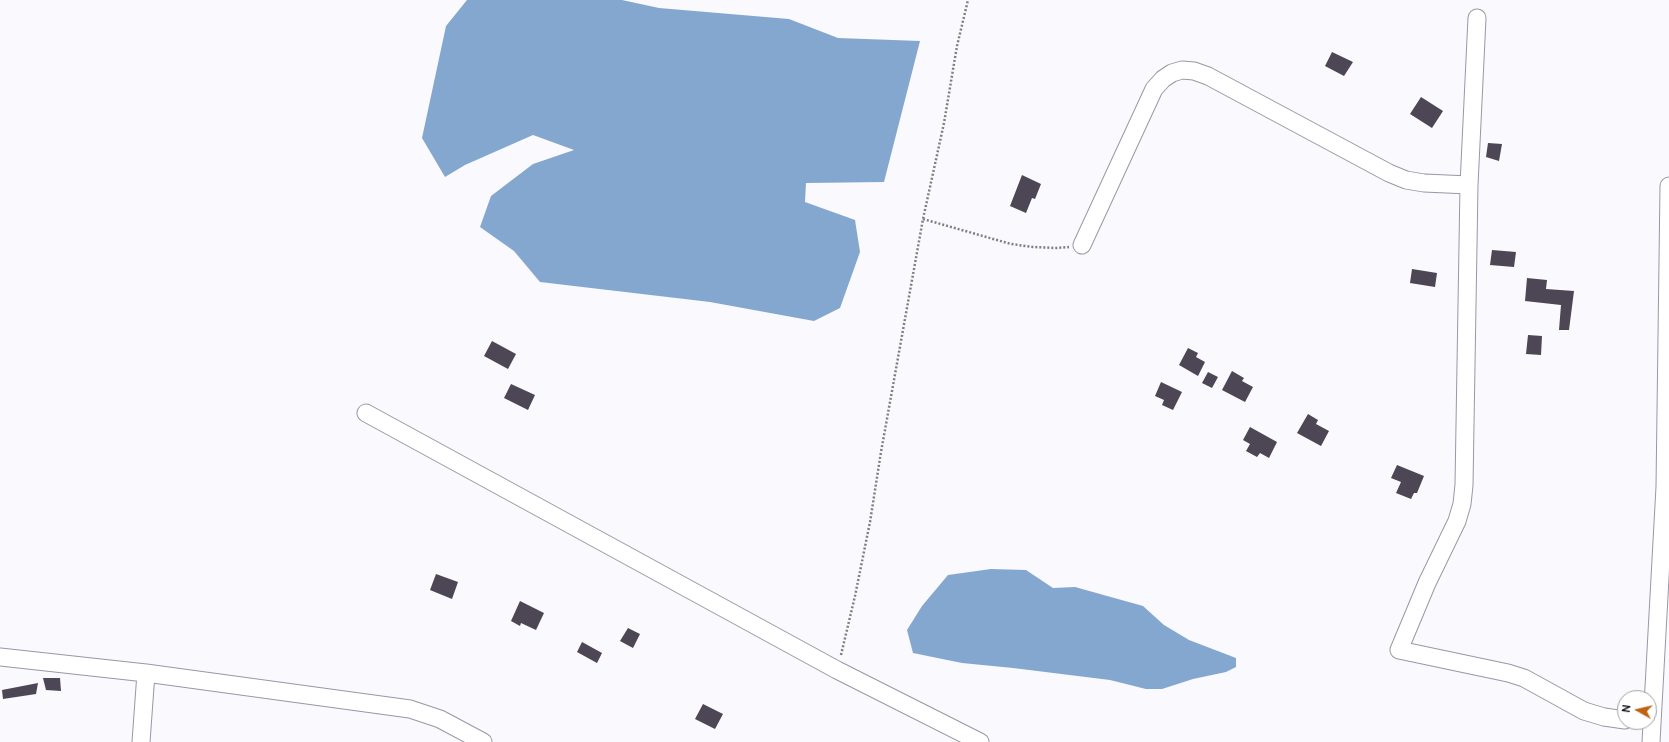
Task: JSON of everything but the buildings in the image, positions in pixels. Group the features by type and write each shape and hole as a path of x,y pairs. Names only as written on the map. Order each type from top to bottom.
{"street":[{"path":"1477,18 1469,185 1467,390 1462,504 1457,521 1427,583 1399,650 1508,673 1524,678 1584,711 1604,717 1617,719"},
{"path":"1082,245 1154,89 1163,79 1172,73 1182,70 1194,71 1208,76 1389,173 1406,180 1424,183 1469,185"},
{"path":"1649,690 1666,487 1669,186"},
{"path":"366,413 837,670 980,742"},
{"path":"0,657 146,673 410,709 440,719 483,742"},
{"path":"141,742 146,673"},
{"path":"1648,730 1651,742"}],"path":[{"path":"837,670 855,596 870,522 880,452 923,219 944,123 957,46 968,0"},
{"path":"923,219 1011,244 1056,248 1082,245"}],"water":[{"path":"467,0 622,0 659,8 789,19 838,38 920,41 884,182 806,183 805,202 855,220 860,252 840,308 814,321 710,302 540,282 514,251 480,227 491,196 533,164 574,150 533,135 465,165 445,177 422,138 446,26"},
{"path":"991,569 1026,570 1053,588 1075,587 1143,606 1164,625 1189,640 1236,658 1236,667 1226,672 1193,679 1162,689 1146,689 1110,680 962,663 913,653 907,630 922,606 948,575"}]}
